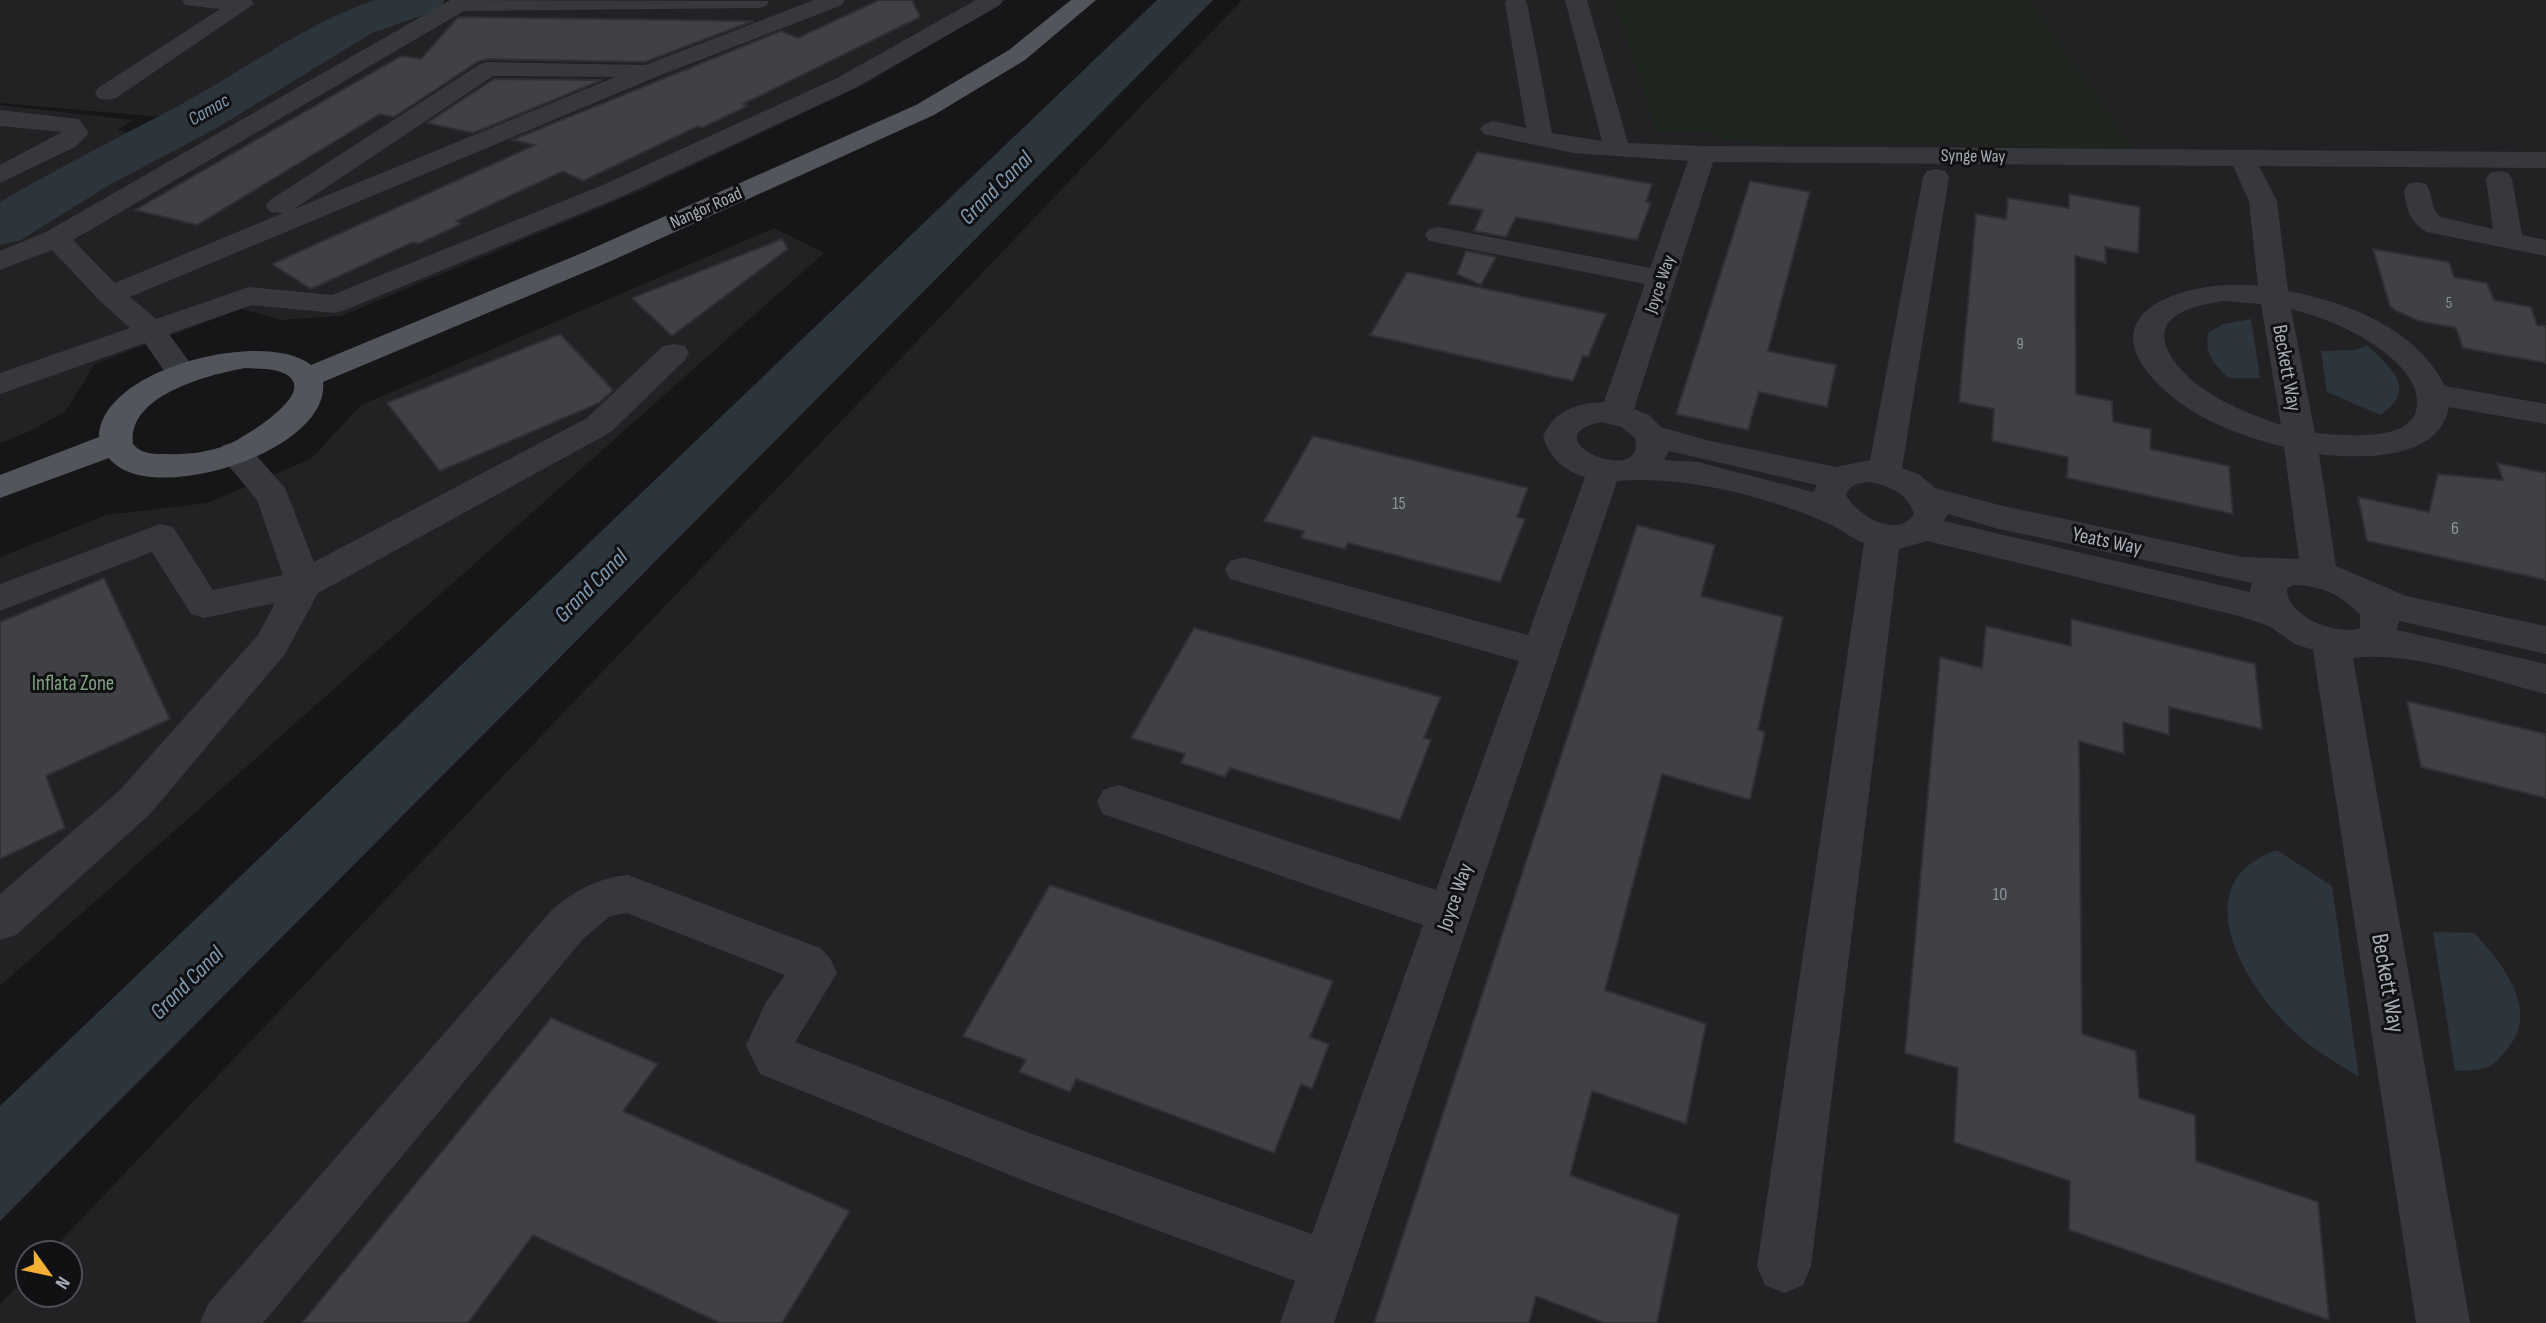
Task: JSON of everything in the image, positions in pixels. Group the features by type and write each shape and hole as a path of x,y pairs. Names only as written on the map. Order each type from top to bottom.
{"main road":[{"name":"Nangor Road","path":"306,378 592,259 925,110 1017,55 1085,0"},
{"path":"245,359 284,363 294,366 306,378 309,392 302,408 294,416 263,440 235,453 203,463 158,465 144,464 125,456 116,443 117,426 131,407 153,389 182,374 214,364 245,359"},
{"path":"0,487 116,443"}],"street":[{"path":"107,93 243,4 193,0"},
{"path":"110,295 653,70 834,0"},
{"path":"0,384 249,296 335,304 614,190 834,88 992,0"},
{"path":"1576,0 1617,150"},
{"path":"0,261 56,238 458,4 758,1"},
{"path":"1516,3 1540,138"},
{"path":"205,256 488,69 653,70"},
{"path":"0,118 70,124 76,133 66,142 0,175"},
{"name":"Synge Way","path":"1493,129 1617,150 1703,154 2546,160"},
{"name":"Joyce Way","path":"1616,414 1703,154"},
{"name":"Beckett Way","path":"2243,159 2263,201 2274,296 2300,441 2305,573"},
{"path":"1884,473 1936,177"},
{"path":"2499,179 2509,241"},
{"path":"2417,190 2421,216 2426,221 2546,248"},
{"path":"1439,235 1662,279"},
{"path":"56,238 110,295 151,330 182,374"},
{"name":"Beckett Way","path":"2223,292 2274,296 2324,309 2378,335 2418,367 2433,394 2434,408 2429,421 2419,431 2403,439 2360,446 2300,441 2243,424 2190,395 2164,370 2150,346 2148,331 2153,318 2179,300 2223,292"},
{"path":"0,598 160,536 204,605 304,584 599,425 674,353"},
{"path":"2433,394 2546,414"},
{"path":"1620,470 1652,454 1654,445 1651,435 1643,426 1616,414 1586,413 1564,424 1560,442 1575,461 1620,470 1698,473 1802,500 1838,514 1850,524 1910,520"},
{"path":"1651,435 1704,450 1837,478 1858,472 1884,473 1914,486 1784,1266"},
{"path":"0,921 134,803 272,644 304,584 273,496 235,453"},
{"name":"Joyce Way","path":"1307,1323 1540,653 1620,470"},
{"path":"1837,478 1829,495 1838,514"},
{"name":"Yeats Way","path":"1910,520 1999,517 2242,570 2305,573"},
{"name":"Yeats Way","path":"1910,520 2206,594 2280,616 2312,636 2351,641"},
{"path":"1243,570 1540,653"},
{"path":"2280,616 2271,604 2267,592 2270,583 2277,575 2305,573 2400,608 2546,640"},
{"path":"2351,641 2379,634 2381,624 2371,602 2358,592"},
{"path":"2351,641 2411,646 2546,679"},
{"name":"Beckett Way","path":"2351,641 2443,1323"},
{"path":"1118,802 1449,914"},
{"path":"227,1323 567,925 588,904 612,895 628,894 804,962 809,967 814,973 783,1017 771,1045 777,1058 1032,1159 1325,1266"}],"shaded area":[{"path":"0,0 398,0 339,20 161,117 0,103"},
{"path":"453,0 1006,0 867,83 640,191 341,316 282,320 241,309 95,364 65,412 28,432 0,443 0,233 400,14"},
{"path":"1242,0 2546,0 2546,1323 0,1323 0,1304 14,1290 14,1309 84,1309 84,1239 62,1239"},
{"path":"1613,0 2030,0 2133,148 1720,141 1718,133 1656,132"},
{"path":"0,105 133,120 117,130 135,134 0,206"},
{"path":"774,228 824,253 0,986 0,557 106,515 207,503 311,459 361,405"}],"water":[{"name":"Grand Canal","path":"1157,0 1213,0 0,1221 0,1106"},
{"path":"2251,319 2260,378 2228,378 2209,352 2209,332 2223,324"},
{"path":"2367,345 2392,371 2399,388 2398,397 2392,406 2380,415 2327,392 2321,351 2356,350"},
{"path":"2277,850 2332,886 2359,1077 2305,1041 2271,1007 2240,959 2230,933 2228,908 2233,885 2249,865"},
{"path":"2433,932 2474,933 2496,958 2514,987 2519,1002 2517,1033 2504,1053 2488,1067 2455,1071"}],"building":[{"path":"879,0 912,0 920,17 743,104 747,106 702,128 698,126 583,181 563,171 456,221 461,224 418,244 413,242 311,289 272,264 535,145 512,140 781,31 798,38"},
{"path":"458,17 753,21 645,62 479,61 394,117 380,114 197,225 135,210 401,56 421,59"},
{"path":"494,79 602,80 473,133 427,123"},
{"path":"1477,152 1652,184 1646,202 1651,203 1637,240 1516,217 1506,237 1474,231 1483,210 1448,204"},
{"path":"1750,181 1810,192 1768,351 1836,365 1827,407 1759,392 1748,430 1676,414"},
{"path":"2069,194 2140,207 2138,253 2105,247 2106,263 2075,256 2076,394 2112,401 2113,422 2151,429 2150,449 2229,466 2233,514 2067,478 2068,457 1992,441 1994,409 1959,402 1976,214 2006,219 2008,198 2069,208"},
{"path":"782,239 788,249 672,336 632,298"},
{"path":"2373,249 2449,262 2454,277 2487,283 2494,300 2531,307 2537,325 2546,326 2546,363 2463,348 2456,328 2419,321 2396,311 2390,306"},
{"path":"1466,251 1496,257 1481,285 1457,274"},
{"path":"1407,272 1606,314 1588,357 1583,356 1573,381 1370,335"},
{"path":"560,334 613,390 599,403 440,471 387,403"},
{"path":"1313,436 1528,488 1517,517 1525,519 1500,582 1348,543 1345,549 1301,538 1304,531 1264,521"},
{"path":"2497,463 2546,473 2546,580 2367,541 2358,497 2429,512 2438,474 2503,480"},
{"path":"1637,525 1715,545 1701,596 1783,617 1758,730 1765,732 1750,800 1662,774 1605,990 1706,1024 1686,1124 1592,1091 1570,1175 1679,1215 1657,1323 1605,1323 1536,1296 1529,1323 1374,1323"},
{"name":"Inflata Zone","path":"104,578 170,719 46,776 65,828 0,859 0,622"},
{"path":"2071,619 2255,664 2262,729 2169,707 2169,735 2123,722 2124,754 2079,741 2082,1034 2136,1051 2139,1098 2195,1115 2196,1161 2318,1202 2329,1320 2069,1230 2070,1181 1954,1142 1958,1068 1905,1053 1940,657 1982,668 1986,626 2071,646"},
{"path":"1194,628 1441,697 1424,738 1431,740 1400,820 1230,768 1225,777 1181,763 1185,754 1131,738"},
{"path":"2407,701 2546,734 2546,798 2421,767"},
{"path":"1050,885 1333,981 1310,1037 1329,1044 1312,1089 1301,1084 1274,1153 1076,1079 1070,1092 1019,1072 1026,1060 963,1036"},
{"path":"551,1018 658,1064 623,1111 850,1211 782,1323 720,1323 533,1235 468,1323 302,1323"}],"waterway":[{"name":"Camac","path":"0,227 89,173 198,117 355,23 421,0"}]}
